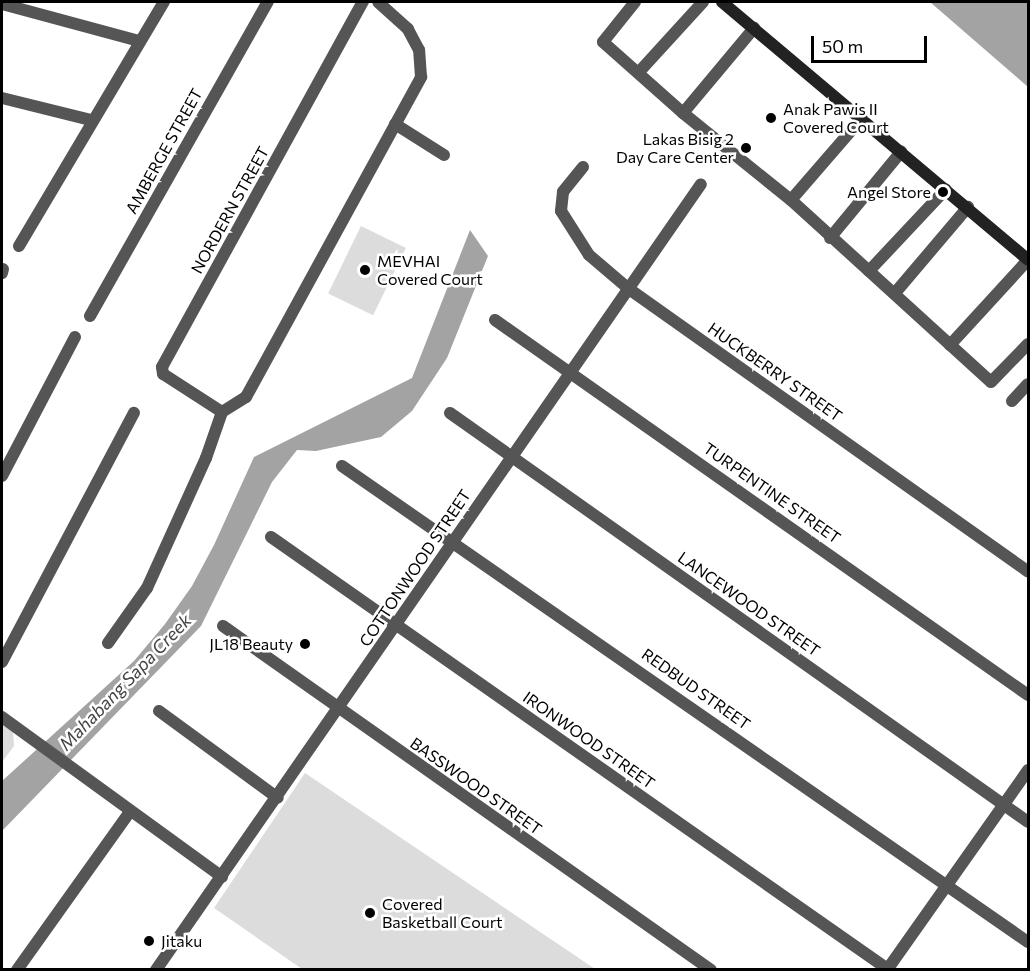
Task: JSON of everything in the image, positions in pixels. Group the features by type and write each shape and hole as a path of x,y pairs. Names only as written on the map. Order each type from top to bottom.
{"street":[{"path":"19,246 91,120 164,2"},
{"name":"AMBERGE STREET","path":"90,316 268,2"},
{"name":"NORDERN STREET","path":"222,412 163,374 162,367 363,2"},
{"path":"108,643 147,588 206,458 222,412 246,397 421,77 419,50 408,29 378,2"},
{"path":"635,2 603,42 683,113 791,200 830,238 991,382 995,381 1029,344"},
{"path":"639,72 703,2"},
{"path":"722,2 968,207 1028,260 950,345"},
{"path":"2,4 139,40"},
{"path":"683,113 754,28"},
{"path":"2,98 91,120"},
{"path":"791,200 862,118"},
{"path":"395,124 444,155"},
{"path":"830,238 901,152"},
{"name":"HUCKBERRY STREET","path":"583,167 563,192 561,211 590,255 629,289 1029,571"},
{"name":"COTTONWOOD STREET","path":"158,969 701,184"},
{"path":"869,271 946,189"},
{"path":"894,293 968,207"},
{"name":"TURPENTINE STREET","path":"495,320 1029,695"},
{"path":"2,476 75,337"},
{"path":"1012,401 1029,384"},
{"path":"2,662 134,412"},
{"name":"LANCEWOOD STREET","path":"450,414 1029,822"},
{"name":"REDBUD STREET","path":"342,466 454,541 1029,942"},
{"name":"IRONWOOD STREET","path":"271,537 888,969"},
{"name":"BASSWOOD STREET","path":"223,626 338,710 711,969"},
{"path":"159,711 278,798"},
{"path":"2,717 33,738 73,773 222,877"},
{"path":"888,969 1029,770"},
{"path":"17,969 129,813"}],"shaded area":[{"name":"MEVHAI Covered Court","path":"361,226 406,248 373,315 328,293"},
{"path":"2,725 13,731 14,746 2,762"},
{"path":"305,773 595,969 302,969 214,908"}],"water":[{"path":"930,2 1028,2 1028,87"},
{"name":"Mahabang Sapa Creek","path":"470,230 488,256 447,358 412,411 381,437 316,451 297,450 272,482 201,626 2,831 2,781 134,661 165,624 192,586 214,545 254,457 412,378"}],"place":[{"name":"Anak Pawis II Covered Court","path":"771,118"},
{"name":"Lakas Bisig 2 Day Care Center","path":"746,148"},
{"name":"Angel Store","path":"943,192"},
{"name":"MEVHAI Covered Court","path":"365,270"},
{"name":"JL18 Beauty","path":"305,644"},
{"name":"Covered Basketball Court","path":"370,913"},
{"name":"Jitaku","path":"149,941"}]}
